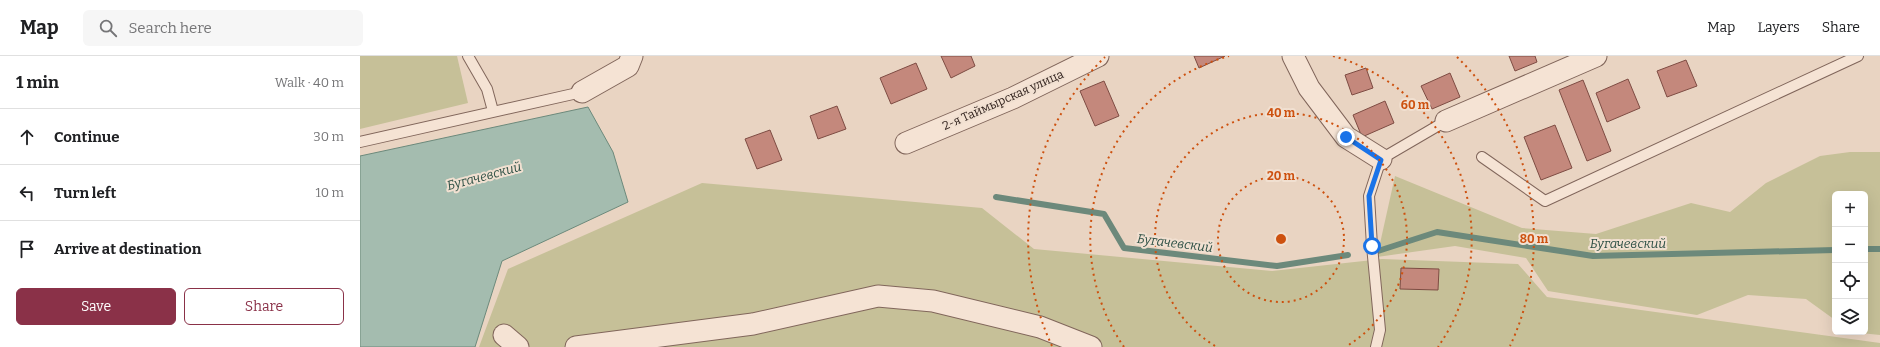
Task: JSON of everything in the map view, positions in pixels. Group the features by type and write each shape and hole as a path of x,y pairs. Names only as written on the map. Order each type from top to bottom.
{"street":[{"path":"582,92 628,66 632,56"},
{"name":"2-я Таймырская улица","path":"906,143 1013,98 1098,56"},
{"path":"1293,56 1309,88 1346,137 1381,160"},
{"path":"1446,122 1596,56"},
{"path":"576,347 753,324 878,296 933,301 1040,327 1091,347"}],"lane":[{"path":"468,56 487,90 493,111"},
{"path":"1482,157 1545,201 1858,56"},
{"path":"360,142 582,92"},
{"path":"1376,347 1380,330 1369,196 1381,160 1446,122"}],"shaded area":[{"path":"360,56 457,56 468,103 360,129"},
{"path":"1850,152 1880,152 1880,335 1868,334 1868,191 1832,191 1832,318 1806,299 1748,295 1697,315 1548,291 1526,258 1455,246 1377,257 1395,176 1522,228 1596,234 1691,203 1730,212 1766,183 1820,156"},
{"path":"702,183 982,208 1034,249 1272,271 1382,259 1518,264 1547,297 1880,343 1880,347 479,347 508,269"}],"water":[{"path":"588,107 613,152 628,202 502,261 475,347 360,347 360,156"}],"building":[{"path":"941,56 971,56 975,66 951,78"},
{"path":"1194,56 1225,56 1199,68"},
{"path":"1509,56 1535,56 1537,62 1515,71"},
{"path":"1686,60 1697,86 1667,97 1657,71"},
{"path":"916,63 927,89 891,104 880,78"},
{"path":"1366,68 1373,88 1352,95 1345,75"},
{"path":"1450,73 1460,97 1432,109 1421,86"},
{"path":"1628,79 1640,108 1607,122 1596,93"},
{"path":"1583,80 1611,151 1587,161 1559,90"},
{"path":"1104,81 1119,116 1095,126 1080,91"},
{"path":"1385,101 1394,123 1362,137 1353,115"},
{"path":"837,106 846,129 818,139 810,116"},
{"path":"1555,125 1572,168 1541,180 1524,137"},
{"path":"770,130 782,160 757,169 745,139"},
{"path":"1401,268 1439,269 1438,290 1400,289"}],"waterway":[{"name":"Бугачевский","path":"996,197 1104,214 1124,248 1277,266 1348,255"},
{"name":"Бугачевский","path":"1378,251 1437,232 1593,256 1832,250"},
{"name":"Бугачевский","path":"1868,249 1880,249"}],"route":[{"path":"1346,137 1381,160 1369,196 1372,246"}]}
